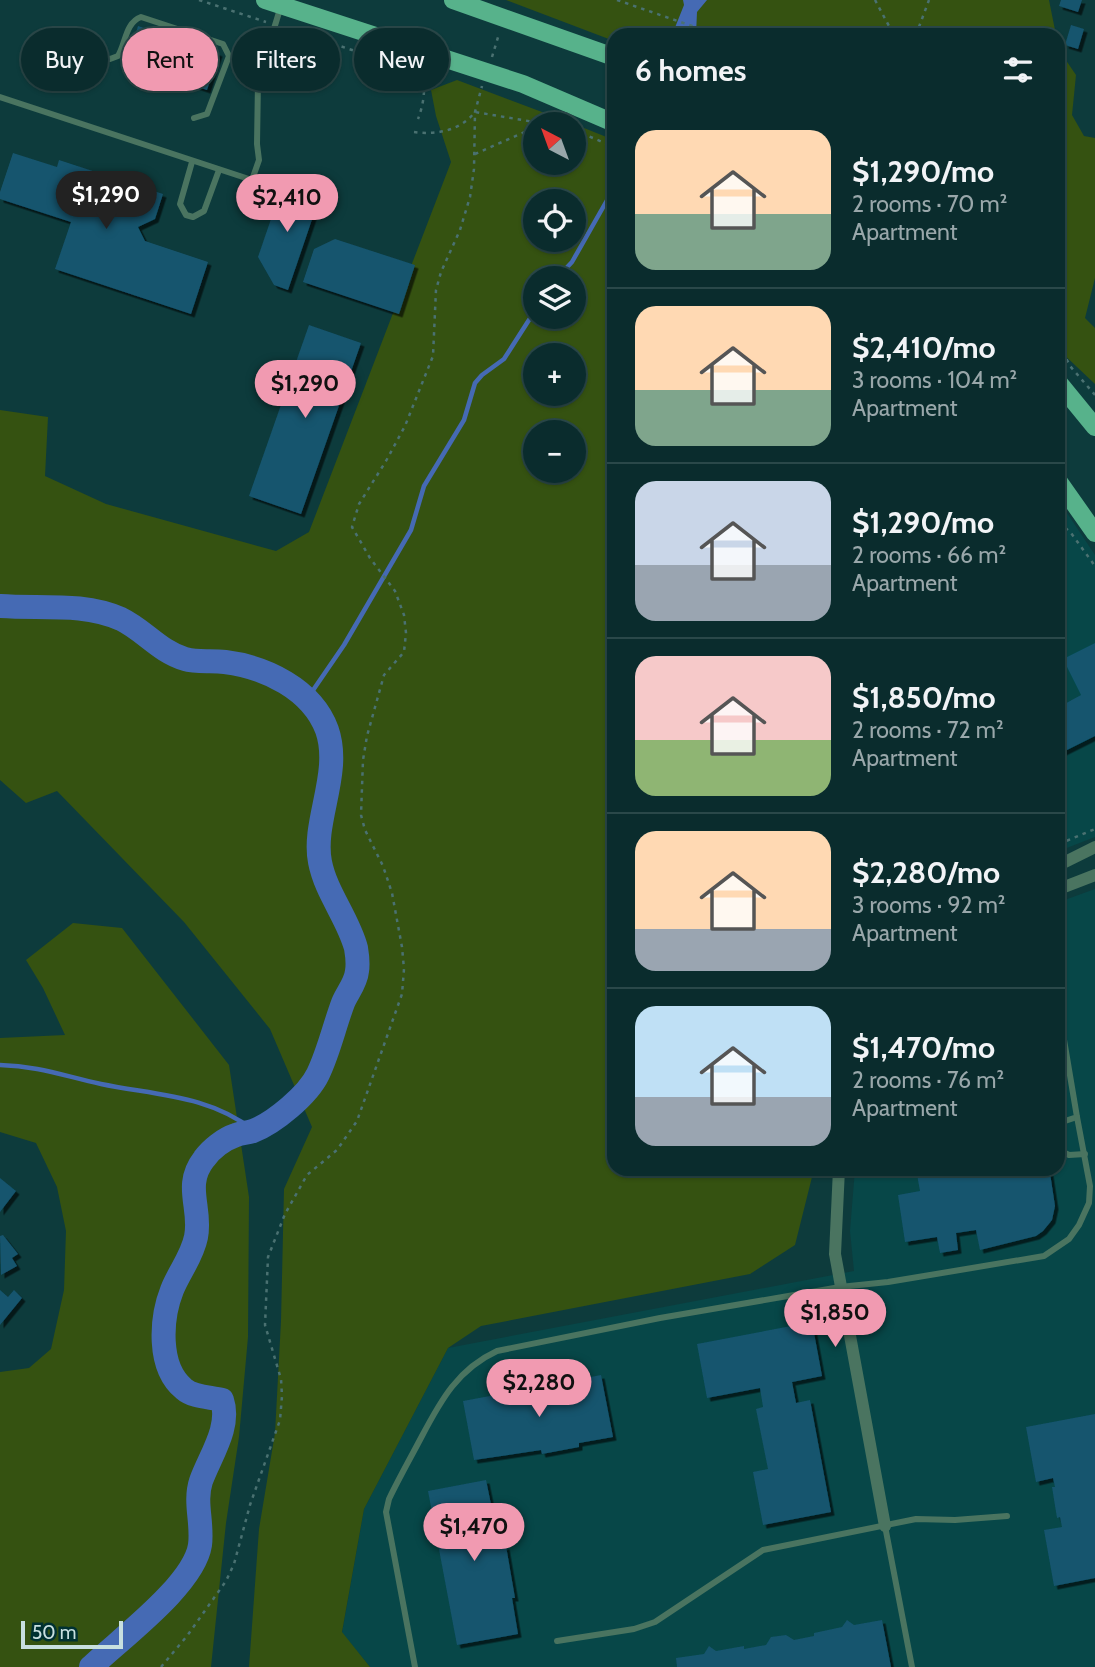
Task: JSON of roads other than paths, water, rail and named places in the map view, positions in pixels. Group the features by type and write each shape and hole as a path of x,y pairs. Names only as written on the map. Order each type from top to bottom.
{"main road":[{"path":"453,0 607,55"},
{"path":"276,2 523,84 607,120"},
{"path":"1065,390 1095,427"},
{"path":"1065,490 1095,533"}],"street":[{"path":"1065,862 1095,847"},
{"path":"1065,887 1095,875"},
{"path":"838,1176 834,1232 840,1287 885,1526"}],"lane":[{"path":"0,97 252,180 259,160 256,122 258,81 276,2"},
{"path":"108,59 118,56 129,26 132,21 141,17 223,44 229,56 215,95 206,114 194,118"},
{"path":"192,162 180,204 186,215 193,217 204,211 219,170"},
{"path":"415,1667 386,1512 389,1499 444,1395 467,1369 497,1351 660,1318 1044,1256 1069,1238 1086,1213 1090,1186 1065,1046"},
{"path":"1065,1121 1077,1117"},
{"path":"1065,1153 1085,1154"},
{"path":"557,1642 634,1629 655,1622 763,1550 925,1518 955,1520 1007,1516"},
{"path":"885,1526 912,1667"}],"water":[{"path":"683,0 707,0 697,12 696,28 675,28 684,5"}],"waterway":[{"path":"568,266 607,200"},
{"path":"307,699 344,645 411,530 424,486 464,420 475,383 504,359 523,329"},
{"path":"0,606 77,608 107,614 121,619 176,656 256,669 299,692 320,716 331,746 329,780 320,831 320,862 327,884 348,926 357,956 355,980 343,1003 325,1057 313,1082 299,1099 271,1122 253,1131 231,1137 218,1145 198,1169 194,1188 196,1237 168,1301 164,1342 165,1355 175,1380 192,1394 222,1400 224,1410 222,1431 199,1489 200,1545 195,1561 171,1594 91,1667"},
{"path":"0,1065 39,1069 200,1103 236,1118 253,1130"}]}
